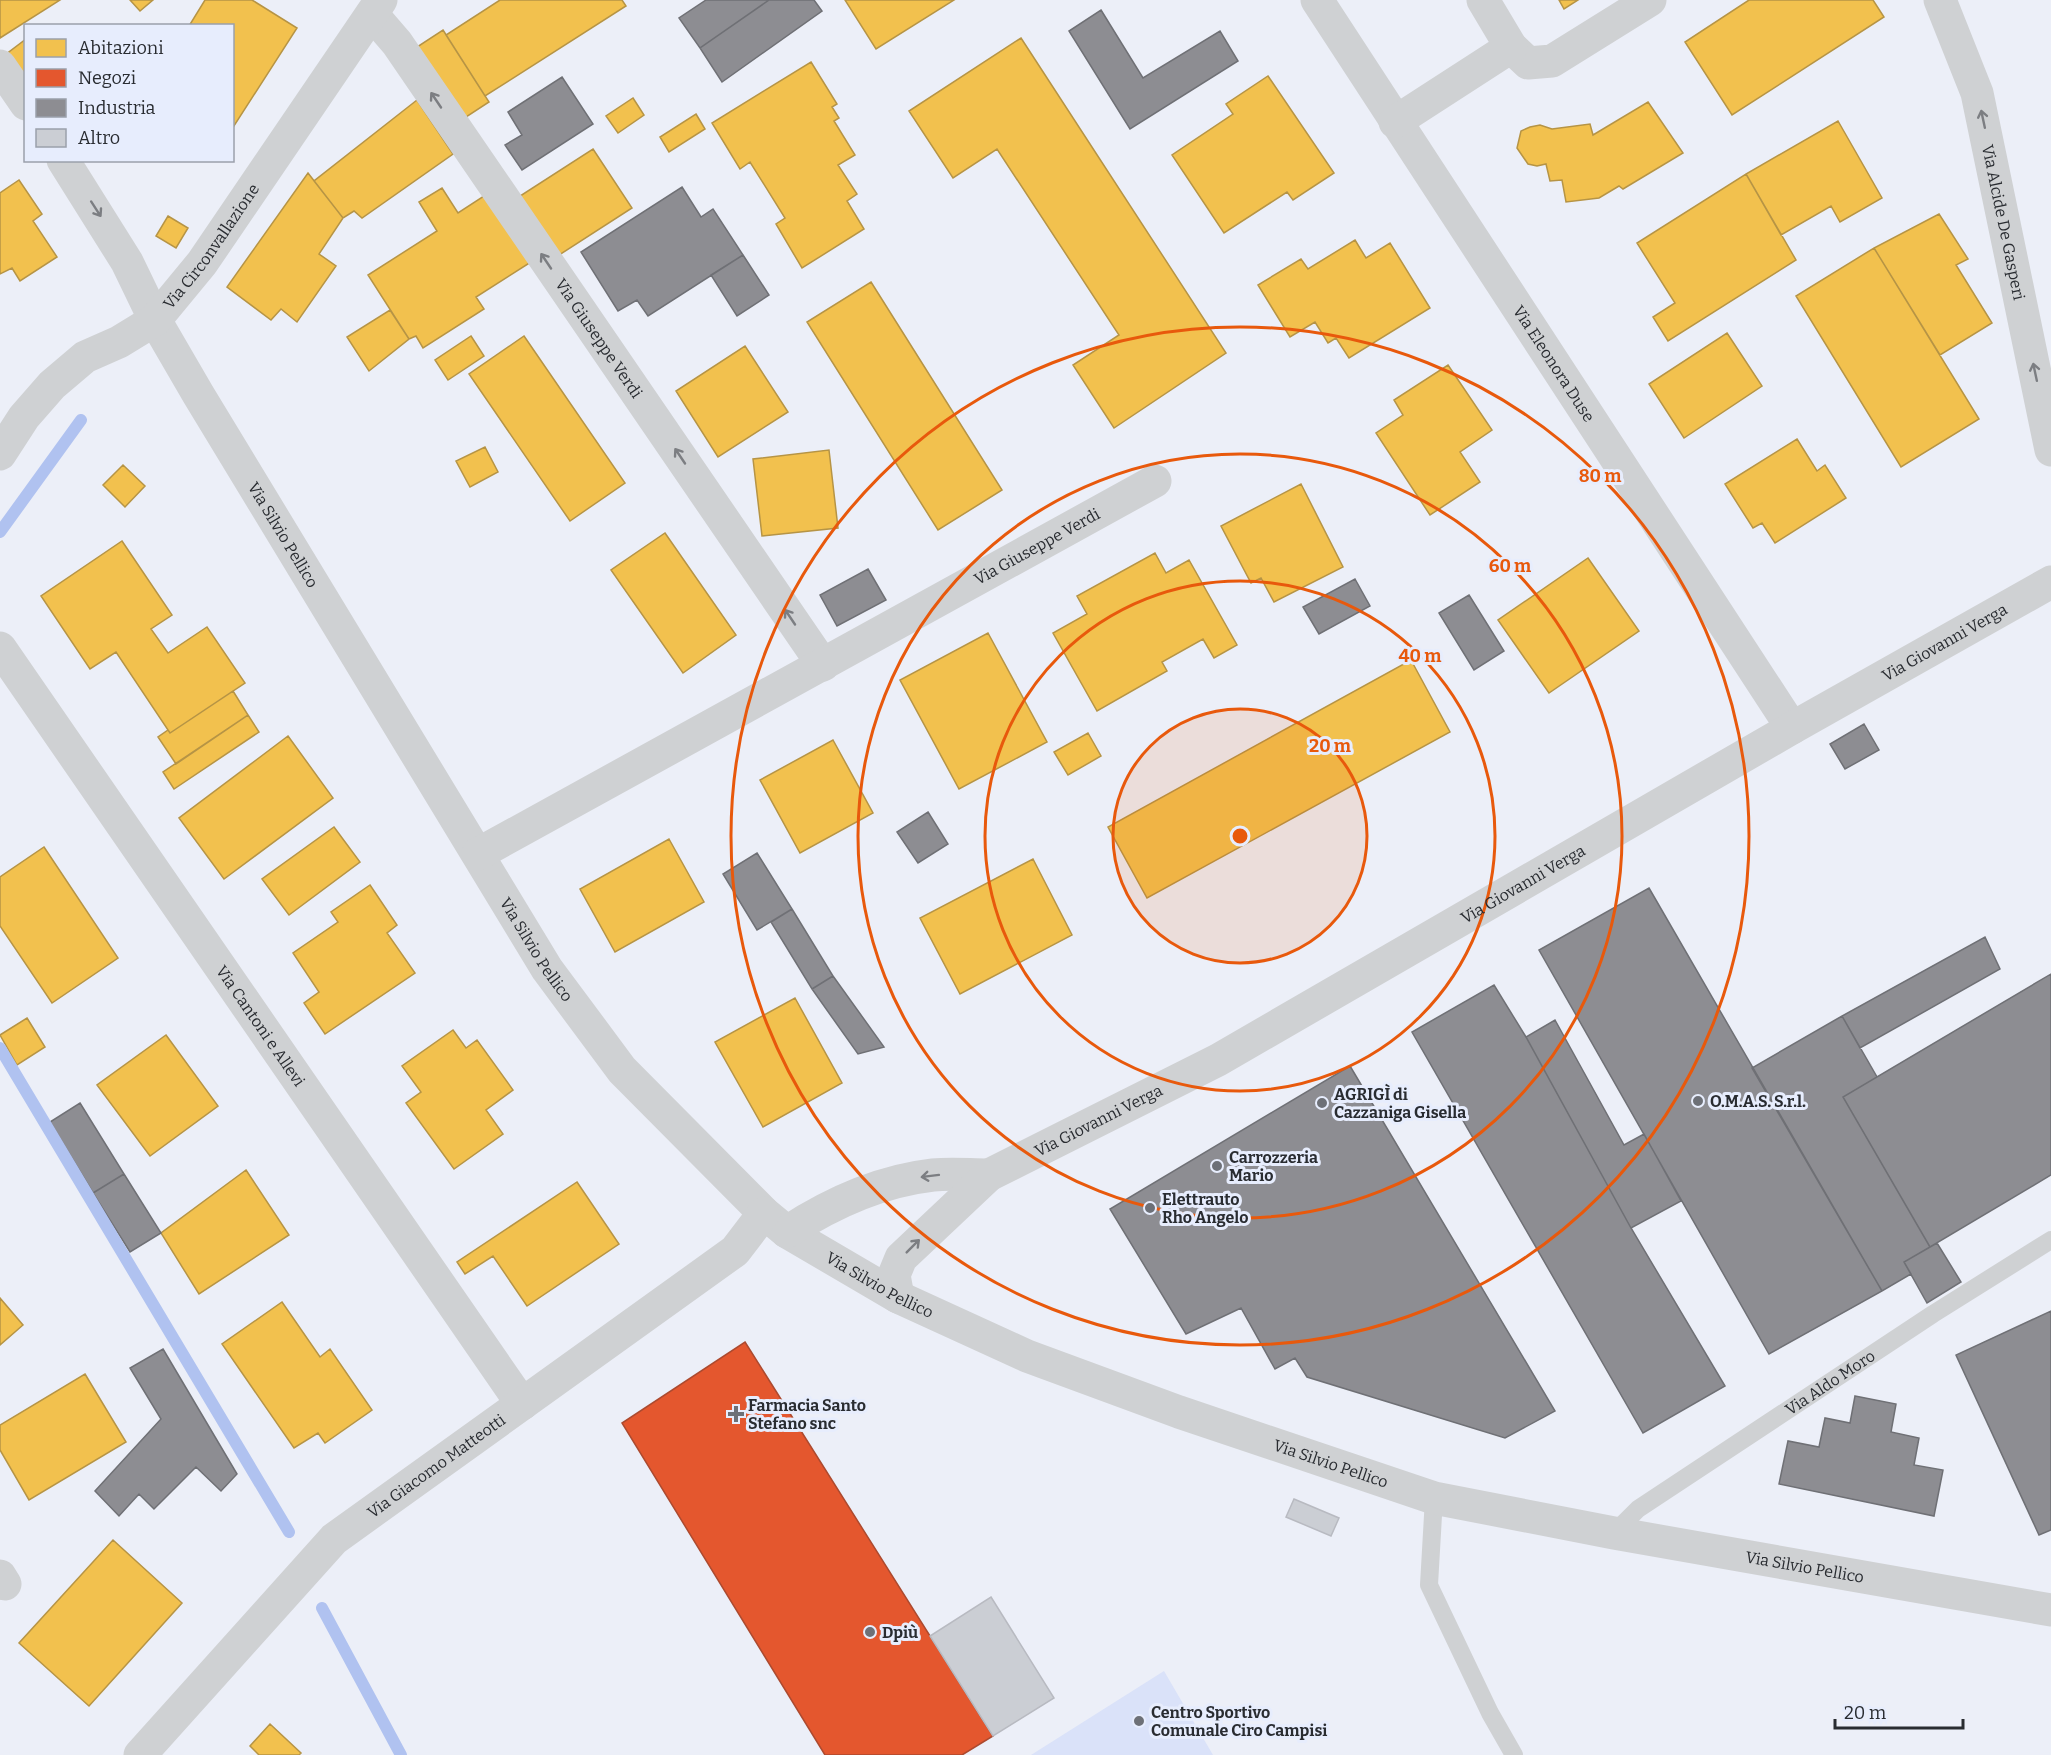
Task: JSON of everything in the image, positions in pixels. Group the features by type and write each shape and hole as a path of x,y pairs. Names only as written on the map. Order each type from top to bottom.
{"street":[{"name":"Via Eleonora Duse","path":"1317,0 1792,728"},
{"path":"1483,0 1511,48 1528,63 1552,61 1650,0"},
{"name":"Via Alcide De Gasperi","path":"1940,0 1977,93 2051,450"},
{"name":"Via Circonvallazione","path":"0,454 24,417 52,385 85,357 119,342 155,320 202,263 377,7"},
{"name":"Via Giuseppe Verdi","path":"377,7 397,43 824,665"},
{"path":"1395,122 1511,48"},
{"path":"0,66 24,101"},
{"name":"Via Silvio Pellico","path":"64,162 128,262 155,320 547,969 622,1070 775,1223 898,1298 1027,1356 1179,1412 1434,1498 1614,1533 2051,1610"},
{"name":"Via Giuseppe Verdi","path":"478,854 1155,481"},
{"name":"Via Giovanni Verga","path":"898,1298 894,1275 901,1258 989,1175 1218,1060 1792,728 2051,582"},
{"name":"Via Cantoni e Allevi","path":"0,648 522,1404"},
{"name":"Via Giovanni Verga","path":"775,1223 818,1212 881,1186 933,1175 989,1175"},
{"name":"Via Giacomo Matteotti","path":"140,1755 334,1539 775,1223"}],"lane":[{"name":"Via Aldo Moro","path":"1614,1533 1648,1502 1933,1314 2051,1240"},
{"path":"1434,1498 1429,1584 1490,1713 1514,1755"}],"shaded area":[{"name":"Centro Sportivo Comunale Ciro Campisi","path":"1164,1671 1213,1755 1031,1755"}],"building: Abitazioni":[{"path":"0,0 60,0 0,38"},
{"path":"130,0 153,0 140,11"},
{"path":"205,0 252,0 297,28 234,126 234,24 190,24"},
{"path":"500,0 622,0 626,6 485,96 446,35"},
{"path":"845,0 954,0 876,49"},
{"path":"1559,0 1578,0 1564,9"},
{"path":"1749,0 1873,0 1884,17 1732,115 1685,42"},
{"path":"443,30 489,102 460,121 414,49"},
{"path":"1021,38 1226,353 1114,428 1073,365 1119,335 997,149 953,178 909,111"},
{"path":"24,41 24,80 5,55"},
{"path":"811,62 837,104 832,107 839,118 834,121 855,155 838,165 857,194 847,201 864,229 802,268 776,224 785,218 750,162 740,169 712,123"},
{"path":"1268,76 1334,173 1293,200 1287,192 1224,233 1172,155 1233,114 1226,104"},
{"path":"633,98 644,115 618,133 606,116"},
{"path":"417,100 453,154 362,218 354,211 343,218 314,181"},
{"path":"1648,102 1683,153 1623,189 1619,186 1599,198 1566,202 1562,180 1550,181 1546,164 1537,166 1528,164 1517,148 1521,131 1530,127 1540,125 1552,129 1590,124 1593,135"},
{"path":"696,114 705,129 669,152 660,137"},
{"path":"1838,121 1882,198 1840,222 1831,206 1781,235 1746,174"},
{"path":"593,149 632,208 556,257 517,198"},
{"path":"308,173 343,218 319,254 336,266 297,322 281,309 271,320 227,287"},
{"path":"1746,174 1796,260 1668,341 1653,317 1675,303 1637,243"},
{"path":"19,180 42,214 33,221 57,257 20,281 12,268 0,274 0,193"},
{"path":"442,188 458,213 487,194 531,262 476,297 484,309 423,348 416,336 409,339 368,275 437,231 419,202"},
{"path":"1939,214 1968,259 1956,265 1992,323 1940,355 1874,248"},
{"path":"168,216 188,228 176,248 156,236"},
{"path":"1355,240 1366,258 1390,243 1430,308 1349,358 1336,338 1328,343 1315,322 1290,337 1258,285 1301,259 1308,269"},
{"path":"1874,248 1979,419 1901,467 1796,296"},
{"path":"871,282 1002,490 938,530 807,322"},
{"path":"390,310 409,339 369,371 347,337"},
{"path":"1727,333 1762,386 1684,438 1649,384"},
{"path":"471,336 484,356 448,380 435,360"},
{"path":"524,336 625,483 570,521 469,374"},
{"path":"745,346 788,412 718,457 676,391"},
{"path":"1448,365 1492,430 1460,452 1480,482 1430,515 1376,433 1403,415 1394,400"},
{"path":"1797,439 1817,471 1825,465 1846,498 1775,543 1762,523 1753,528 1725,484"},
{"path":"485,447 498,472 470,487 456,461"},
{"path":"829,450 838,528 762,536 753,459"},
{"path":"123,465 145,486 125,507 103,485"},
{"path":"1301,484 1343,567 1274,602 1261,578 1251,583 1221,526"},
{"path":"665,533 736,635 683,673 611,570"},
{"path":"122,541 172,615 151,629 168,653 207,627 245,683 170,733 116,652 90,669 41,596"},
{"path":"1155,553 1166,573 1189,560 1237,645 1214,658 1203,639 1162,662 1167,671 1097,711 1053,633 1087,614 1077,596"},
{"path":"1588,558 1639,631 1549,693 1498,620"},
{"path":"988,633 1047,742 959,789 900,680"},
{"path":"1411,660 1450,732 1147,898 1108,827"},
{"path":"233,691 248,715 176,764 158,737 168,730 170,733"},
{"path":"248,715 259,732 174,789 163,772"},
{"path":"1088,733 1101,756 1068,775 1054,752"},
{"path":"288,736 333,798 224,879 179,818"},
{"path":"833,740 873,813 800,853 760,780"},
{"path":"334,827 360,862 289,915 262,879"},
{"path":"669,839 704,902 615,952 580,889"},
{"path":"44,847 118,958 52,1003 0,926 0,877"},
{"path":"1033,859 1072,935 960,994 920,918"},
{"path":"370,885 397,925 387,933 415,973 325,1034 304,1003 319,992 293,953 338,922 331,912"},
{"path":"795,998 842,1083 763,1127 715,1042"},
{"path":"27,1018 45,1047 17,1065 0,1035"},
{"path":"453,1030 466,1048 477,1040 513,1090 486,1110 503,1134 454,1169 406,1103 421,1092 402,1066"},
{"path":"166,1035 218,1106 150,1156 97,1085"},
{"path":"246,1170 289,1235 199,1294 161,1233"},
{"path":"577,1182 619,1244 527,1306 493,1256 465,1274 457,1262"},
{"path":"0,1298 23,1325 0,1345"},
{"path":"282,1302 320,1357 330,1349 372,1410 325,1443 318,1433 294,1448 222,1344"},
{"path":"85,1374 126,1442 29,1500 0,1450 0,1425"},
{"path":"113,1540 182,1603 89,1706 19,1643"},
{"path":"270,1724 301,1753 299,1755 259,1755 250,1746"}],"building: Negozi":[{"path":"745,1342 993,1736 962,1755 825,1755 622,1423"}],"building: Industria":[{"path":"706,0 769,0 700,48 679,18"},
{"path":"769,0 814,0 822,11 722,82 700,48"},
{"path":"1101,10 1143,78 1220,31 1238,61 1130,129 1069,31"},
{"path":"562,77 593,124 522,170 505,145 522,135 508,112"},
{"path":"682,187 701,217 713,209 743,255 648,316 637,300 618,311 581,252"},
{"path":"743,255 769,295 737,316 711,275"},
{"path":"868,569 886,600 837,626 820,595"},
{"path":"1355,579 1370,606 1319,634 1303,607"},
{"path":"1469,595 1504,651 1474,670 1439,613"},
{"path":"1864,724 1879,750 1845,769 1830,744"},
{"path":"928,812 948,844 918,863 897,832"},
{"path":"757,853 792,909 757,930 723,874"},
{"name":"O.M.A.S. S.r.l.","path":"1649,888 1882,1291 1769,1354 1539,950"},
{"path":"792,909 833,976 812,989 771,922"},
{"path":"1985,937 2000,969 1860,1048 1842,1016"},
{"path":"2051,974 2051,1175 1930,1247 1843,1097"},
{"path":"833,976 884,1047 858,1054 812,989"},
{"path":"1494,985 1526,1037 1631,1228 1725,1386 1643,1433 1412,1032"},
{"path":"1842,1016 1877,1077 1843,1097 1930,1247 1904,1262 1911,1274 1882,1291 1752,1068"},
{"path":"1555,1020 1624,1145 1644,1134 1681,1201 1631,1228 1526,1037"},
{"path":"1350,1066 1555,1411 1505,1438 1307,1377 1295,1358 1275,1369 1241,1308 1186,1334 1110,1209"},
{"path":"80,1103 124,1174 93,1193 50,1122"},
{"path":"124,1174 161,1233 130,1252 93,1193"},
{"path":"1937,1243 1961,1282 1927,1303 1904,1262"},
{"path":"2051,1311 2051,1530 2039,1535 1956,1355"},
{"path":"163,1349 237,1474 221,1491 196,1467 154,1509 139,1494 119,1516 95,1491 161,1419 130,1368"},
{"path":"1855,1396 1896,1404 1891,1432 1919,1438 1914,1465 1943,1470 1934,1516 1779,1484 1788,1441 1819,1447 1825,1418 1850,1423"}],"building: Altro":[{"path":"1294,1499 1339,1518 1331,1536 1286,1517"},
{"path":"991,1597 1054,1698 993,1736 930,1636"}],"waterway":[{"path":"0,532 81,420"},
{"path":"0,1048 289,1532"},
{"path":"322,1608 401,1755"}],"place":[{"name":"O.M.A.S. S.r.l.","path":"1698,1101"},
{"name":"AGRIGÌ di Cazzaniga Gisella","path":"1322,1103"},
{"name":"Carrozzeria Mario","path":"1217,1166"},
{"name":"Elettrauto Rho Angelo","path":"1150,1208"},
{"name":"Farmacia Santo Stefano snc","path":"736,1414"},
{"name":"Dpiù","path":"870,1632"},
{"name":"Centro Sportivo Comunale Ciro Campisi","path":"1139,1721"}]}
